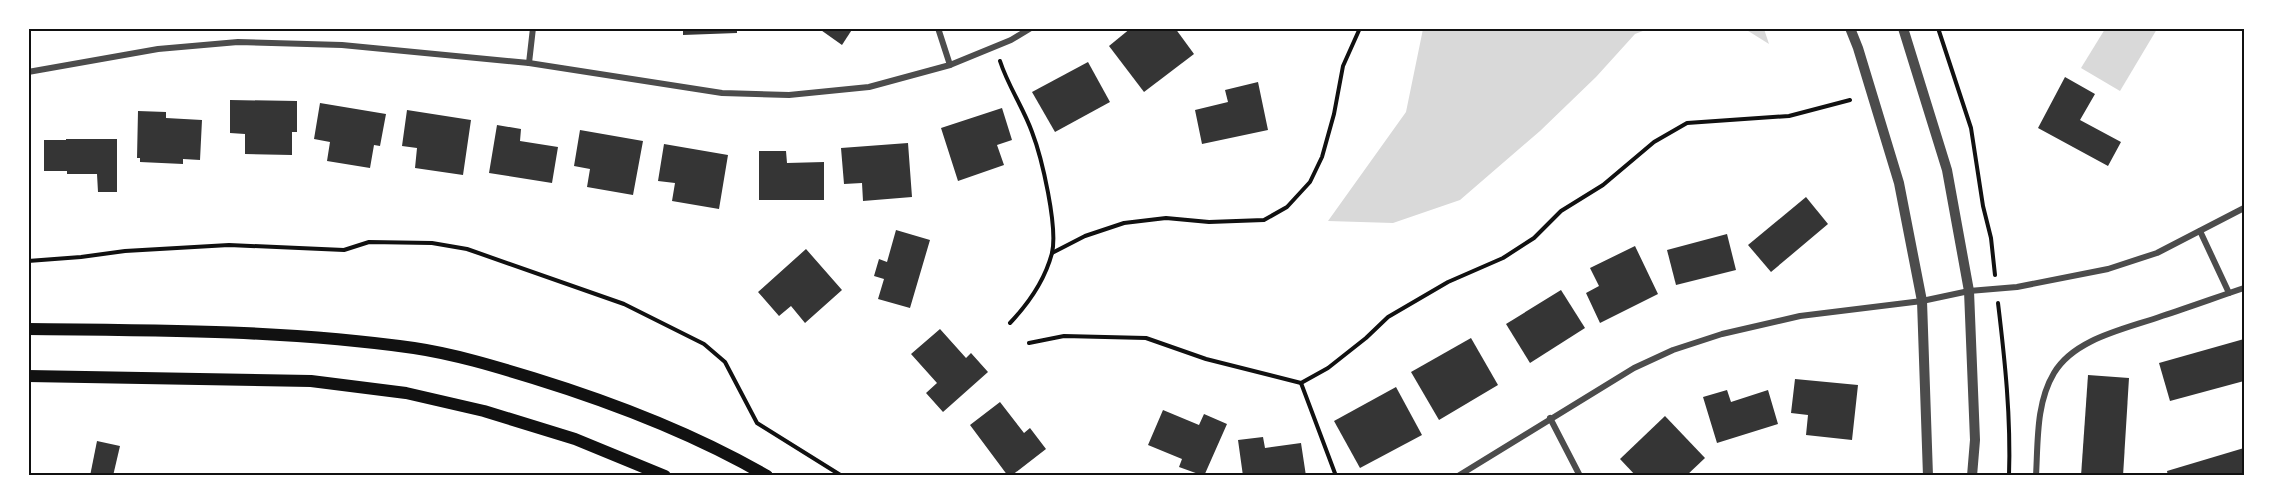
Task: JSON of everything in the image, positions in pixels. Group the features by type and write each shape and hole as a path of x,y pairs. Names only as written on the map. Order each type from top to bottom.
{"main road":[{"path":"28,329 204,331 317,337 416,349 497,367 595,397 674,428 767,476"},
{"path":"28,375 311,381 406,393 484,411 574,439 665,476"}],"street":[{"path":"529,63 533,28"},
{"path":"938,28 950,65"},
{"path":"28,72 158,49 238,42 342,45 529,63 722,93 789,95 869,87 950,65 996,46 1031,28"},
{"path":"1850,28 1899,183 1922,301 1928,476"},
{"path":"1903,28 1947,170 1969,291 1975,440 1972,476"},
{"path":"1458,476 1634,368 1673,351 1722,334 1800,316 1922,301 1969,291 2018,287 2108,269 2157,253 2244,208"},
{"path":"2200,231 2229,293"},
{"path":"2036,476 2038,423 2045,393 2055,371 2072,353 2097,339 2244,288"},
{"path":"1550,418 1580,476"}],"path":[{"path":"1052,253 1085,236 1124,223 1166,218 1209,222 1264,220 1287,207 1310,182 1322,157 1334,114 1343,66 1360,28"},
{"path":"1938,28 1971,128 1983,206 1991,238 2006,368 2010,442 2009,476"},
{"path":"996,46 1004,75 1032,132 1045,178 1053,233 1052,253 1027,305 1010,323"},
{"path":"1029,343 1064,336 1146,338 1206,359 1301,383 1329,368 1388,317 1448,282 1503,258 1534,238 1561,211 1603,184 1654,142 1687,123 1789,116 1850,100"},
{"path":"28,261 81,257 125,250 229,245 344,250 369,242 379,242 432,243 467,249 624,304 704,345 725,362 757,423 842,476"},
{"path":"1301,383 1336,476"}],"shaded area":[{"path":"1423,28 1648,29 1635,34 1596,77 1540,131 1460,200 1393,223 1328,221 1406,112"},
{"path":"1745,29 1764,29 1769,44"},
{"path":"2105,29 2157,29 2120,91 2081,68"}],"building":[{"path":"683,28 737,28 737,33 683,35"},
{"path":"818,28 853,28 842,45"},
{"path":"1131,28 1175,28 1194,54 1144,92 1109,46"},
{"path":"1088,62 1110,102 1055,132 1032,92"},
{"path":"2065,77 2095,94 2080,120 2121,142 2108,166 2038,128"},
{"path":"1258,82 1268,130 1202,144 1195,110 1228,102 1225,90"},
{"path":"230,100 297,101 297,132 292,132 292,155 245,154 245,134 230,133"},
{"path":"320,103 386,114 380,146 374,145 370,168 327,161 330,142 314,139"},
{"path":"1002,108 1012,140 997,145 1004,165 958,181 941,128"},
{"path":"407,110 471,120 463,175 415,168 417,148 402,146"},
{"path":"138,111 166,112 166,118 202,120 200,160 183,159 183,164 140,162 140,158 137,158"},
{"path":"497,125 521,129 520,141 558,147 552,183 489,173"},
{"path":"580,130 643,141 633,195 587,187 590,169 574,166"},
{"path":"117,139 117,192 98,192 97,174 44,171 44,140"},
{"path":"908,143 912,197 863,201 862,183 844,184 841,148"},
{"path":"664,144 728,155 719,209 672,201 675,183 658,181"},
{"path":"759,151 786,151 787,163 824,162 824,200 759,200"},
{"path":"1806,197 1828,224 1771,272 1748,245"},
{"path":"896,230 930,240 910,308 878,299 884,279 874,276 879,259 887,262"},
{"path":"1727,234 1736,270 1676,285 1667,250"},
{"path":"1635,246 1658,294 1600,323 1586,293 1599,286 1590,268"},
{"path":"806,249 842,290 805,323 791,306 779,316 758,292"},
{"path":"1561,290 1585,328 1530,363 1506,324"},
{"path":"940,329 966,358 971,353 988,372 943,412 926,393 937,383 911,354"},
{"path":"1471,338 1498,385 1439,420 1411,372"},
{"path":"2244,339 2244,381 2170,401 2159,363"},
{"path":"2088,375 2129,378 2123,476 2081,476"},
{"path":"1795,379 1858,385 1852,440 1806,435 1808,415 1791,413"},
{"path":"1396,387 1422,435 1360,468 1334,421"},
{"path":"1727,390 1731,402 1768,390 1778,424 1717,443 1703,397"},
{"path":"1000,402 1024,433 1030,428 1046,449 1011,476 1008,476 970,425"},
{"path":"1163,410 1199,425 1204,414 1227,424 1204,476 1179,467 1182,459 1148,445"},
{"path":"1665,416 1705,458 1686,476 1636,476 1620,459"},
{"path":"1263,437 1265,448 1301,443 1306,476 1243,476 1238,440"},
{"path":"97,441 120,446 113,476 90,476"},
{"path":"2244,448 2244,476 2168,476 2167,471"}]}
